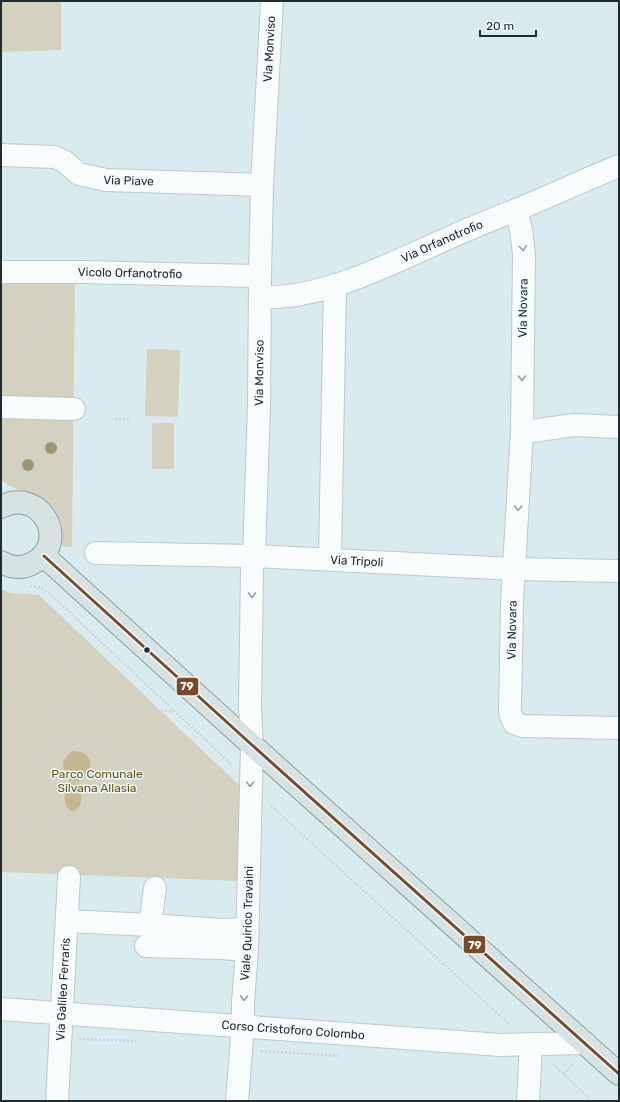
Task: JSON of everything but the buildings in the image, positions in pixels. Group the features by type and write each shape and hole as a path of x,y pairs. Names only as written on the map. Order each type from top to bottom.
{"main road":[{"path":"1,507 17,502 27,503 36,507 44,514 49,523 51,533 50,543 44,556 28,566 18,568 1,562"},
{"path":"44,556 252,745 619,1074"}],"street":[{"name":"Via Monviso","path":"252,745 250,708 252,569 254,556 259,404 262,185 272,1"},
{"name":"Via Piave","path":"1,154 55,157 65,162 80,174 106,180 262,185"},
{"name":"Via Orfanotrofio","path":"260,286 276,298 306,294 348,282 619,166"},
{"name":"Via Novara","path":"516,210 521,230 524,254 527,431 512,601 510,713 514,724 523,726 619,728"},
{"name":"Vicolo Orfanotrofio","path":"1,272 74,272 260,286"},
{"path":"330,559 335,285"},
{"path":"1,407 66,412"},
{"path":"527,431 574,425 619,427"},
{"path":"527,431 574,439 619,442"},
{"name":"Via Tripoli","path":"96,553 254,556 514,569 619,571"},
{"name":"Viale Quirico Travaini","path":"237,1101 243,1026 243,1002 248,929 252,745"},
{"name":"Via Galileo Ferraris","path":"57,1101 70,877"},
{"path":"150,925 155,888"},
{"path":"67,921 222,930 248,929"},
{"path":"146,946 247,950"},
{"name":"Corso Cristoforo Colombo","path":"1,1009 62,1012 501,1046 585,1043"},
{"path":"528,1101 531,1044"}],"path":[{"path":"1,361 34,338 47,323 58,297 74,272"},
{"path":"1,467 66,412"},
{"path":"66,412 66,515"},
{"path":"115,419 130,419"},
{"path":"50,594 228,761 250,786 592,1101"},
{"path":"1,619 45,641 67,659 86,687 97,707"},
{"path":"1,666 6,660 45,641"},
{"path":"1,674 3,676 9,702"},
{"path":"1,702 174,711"},
{"path":"1,740 38,759 49,774 57,779 80,783 103,790"},
{"path":"38,759 66,743 163,761 194,784 202,808 193,824 178,824 142,823 100,807"},
{"path":"1,820 22,819 44,815 63,822 83,826 96,816 100,807 103,790 114,751"},
{"path":"60,1038 140,1041"},
{"path":"240,1060 250,1062 258,1051 344,1056"}],"green space":[{"path":"1,1 61,1 61,50 1,52"},
{"path":"75,277 72,547 62,546 62,524 55,510 44,499 13,487 1,480 1,279"},
{"path":"147,349 180,350 178,417 145,416"},
{"path":"152,423 174,423 174,469 152,469"},
{"name":"Parco Comunale Silvana Allasia","path":"1,589 10,593 39,595 243,789 240,881 1,872"}],"shaded area":[{"path":"72,751 84,754 90,761 89,770 79,779 81,800 75,811 70,811 65,802 65,794 70,777 63,767 66,757"}],"transit line":[{"name":"79","path":"44,556 252,745 619,1074"}]}
